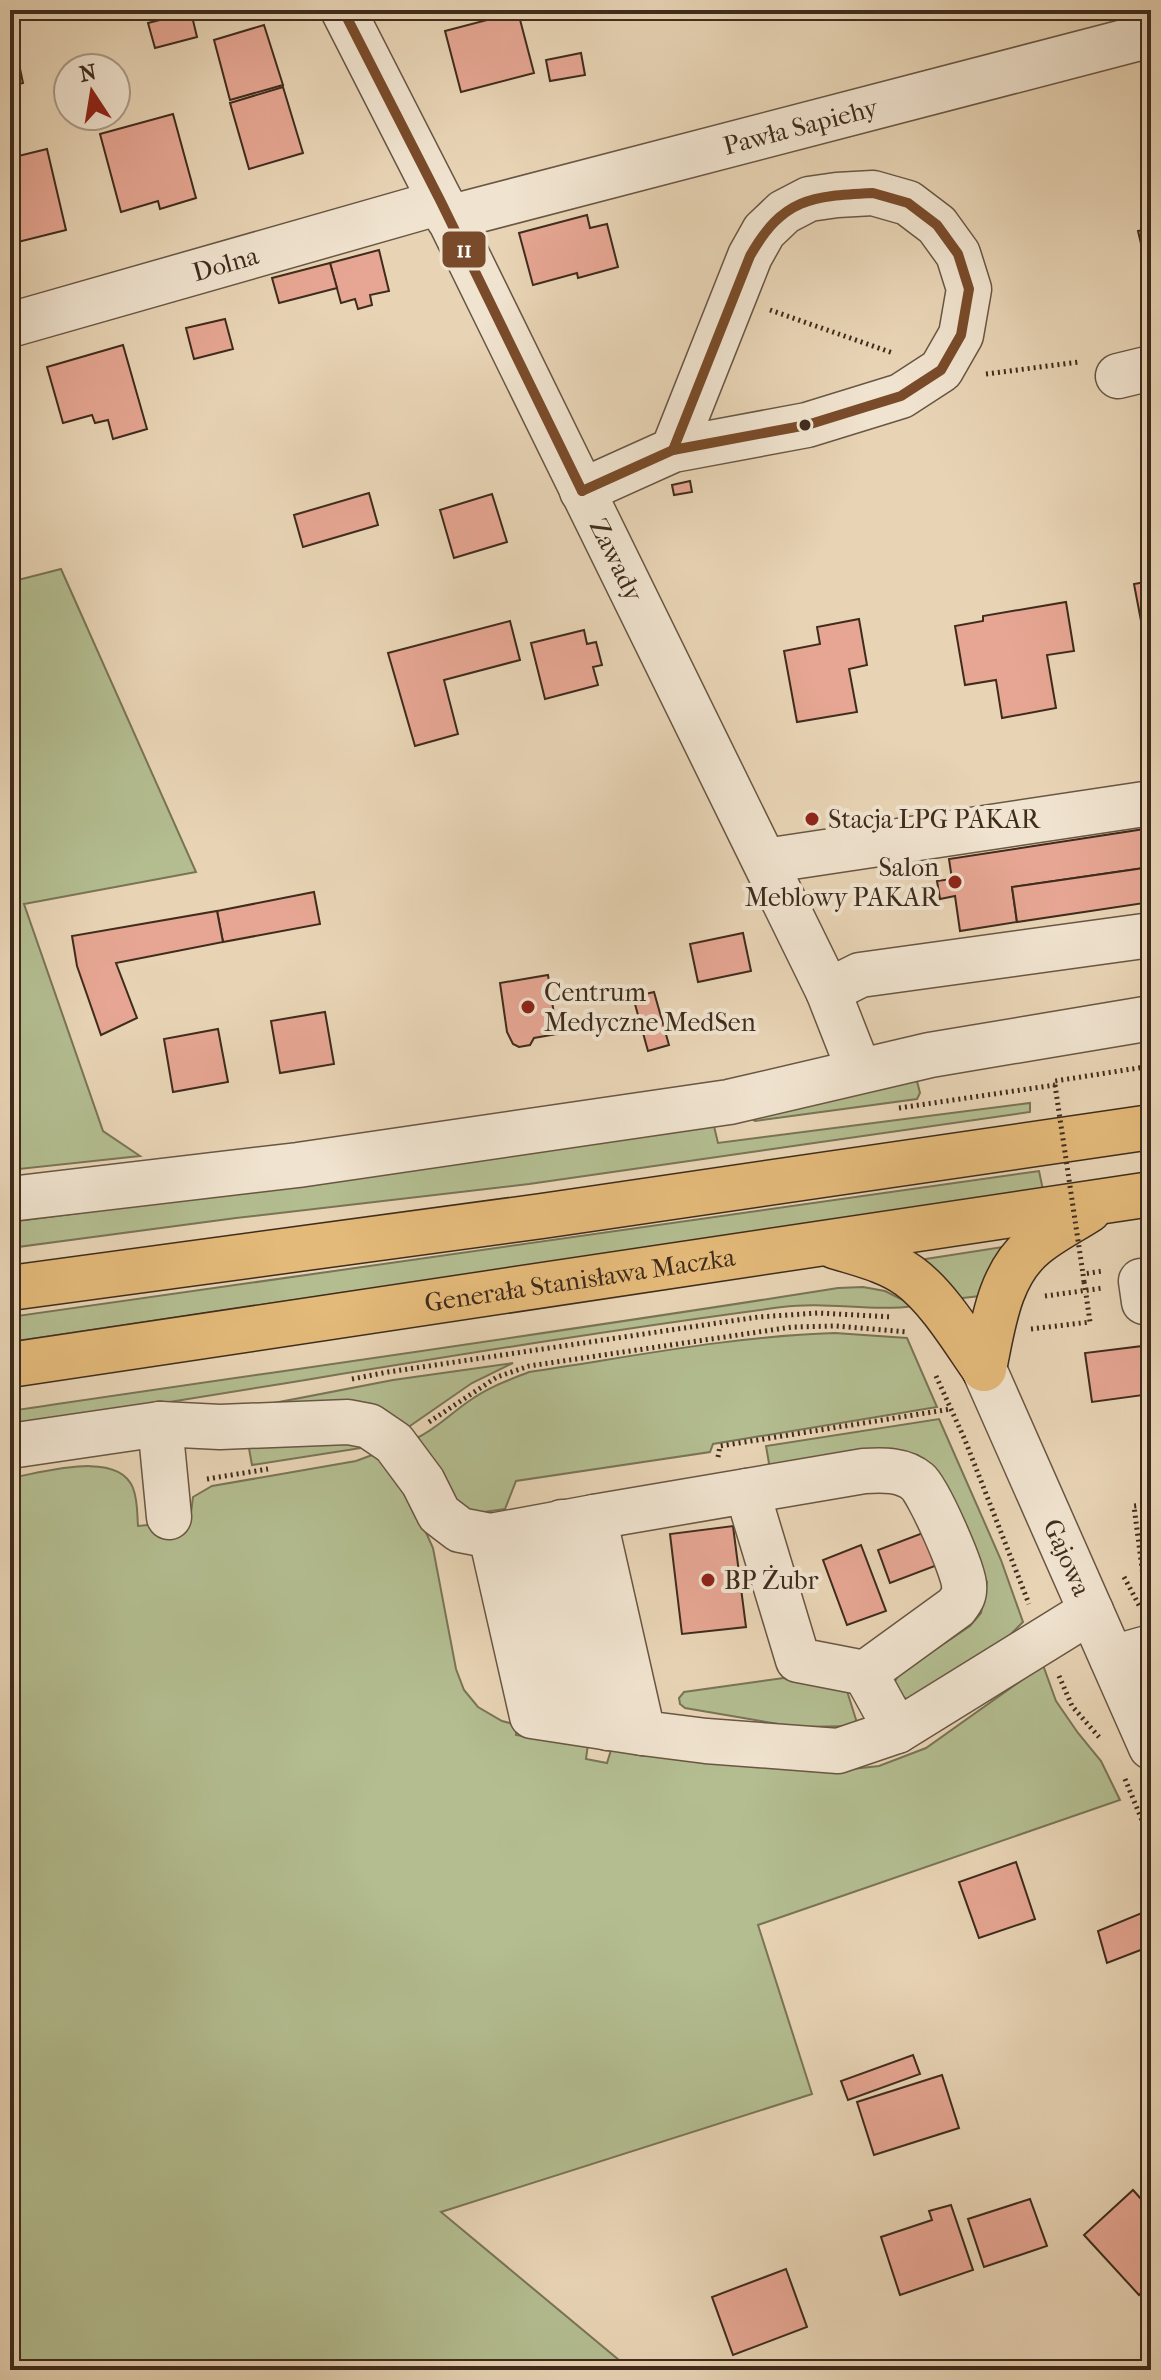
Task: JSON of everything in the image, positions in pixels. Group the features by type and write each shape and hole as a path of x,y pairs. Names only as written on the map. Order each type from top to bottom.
{"highway":[{"path":"10,1288 526,1218 1151,1127"},
{"name":"Generała Stanisława Maczka","path":"10,1365 1151,1194"},
{"path":"984,1369 999,1303 1013,1268 1035,1244 1103,1201"},
{"path":"828,1244 875,1259 911,1277 947,1317 984,1369"}],"street":[{"name":"Zawady","path":"343,10 765,861 828,991 859,1070"},
{"name":"Pawła Sapiehy","path":"444,210 1137,28"},
{"path":"582,491 673,450 807,425 901,396 941,370 961,335 969,289 958,254 937,225 908,203 873,193 809,199 784,212 764,231 750,256 673,450"},
{"name":"Dolna","path":"10,325 444,210"},
{"path":"765,861 1151,803"},
{"path":"828,991 860,975 1151,935"},
{"path":"10,1199 298,1165 729,1102 859,1070 991,1044 1151,1018"},
{"name":"Gajowa","path":"984,1369 1091,1611 1137,1639 1136,1758"},
{"path":"10,1446 160,1424 220,1427 346,1402 369,1426 394,1443 423,1482 439,1514 460,1530 543,1527 747,1491 881,1470 906,1473 921,1484 960,1566 964,1596 956,1607 865,1673 798,1660 747,1491"},
{"path":"160,1424 168,1501"},
{"path":"543,1527 606,1727"},
{"path":"543,1527 606,1727"},
{"path":"606,1727 706,1741 838,1751 897,1731 1091,1611"},
{"path":"865,1673 897,1731"}],"path":[{"path":"758,306 897,354"},
{"path":"973,375 1109,358 1134,372"},
{"path":"1035,1329 1090,1322 1055,1081 1151,1066"},
{"path":"976,1096 1055,1085"},
{"path":"1071,1267 1084,1261"},
{"path":"1083,1274 1094,1273"},
{"path":"1040,1297 1132,1290"},
{"path":"346,1402 388,1372 758,1317 818,1313 900,1317"},
{"path":"394,1443 497,1377 529,1366 792,1327 836,1326 917,1334 914,1325"},
{"path":"934,1372 965,1440 1072,1706 1107,1745"},
{"path":"168,1501 277,1468"},
{"path":"1137,1639 1134,1506 1151,1504"},
{"path":"1136,1758 1151,1842"}],"green space":[{"path":"61,569 196,872 24,904 103,1131 140,1156 10,1170 10,582"},
{"path":"916,1077 920,1093 917,1099 755,1121 746,1115"},
{"path":"1030,1103 1030,1112 529,1184 10,1248 10,1222 270,1188 713,1122 718,1143"},
{"path":"1039,1171 1043,1190 10,1342 10,1317"},
{"path":"1009,1246 980,1296 954,1299 913,1261"},
{"path":"863,1287 885,1291 915,1306 782,1307 10,1427 10,1411 838,1288"},
{"path":"835,1333 907,1338 937,1407 713,1444 710,1452 516,1481 505,1509 470,1514 455,1510 415,1439 479,1395 529,1372 720,1343"},
{"path":"513,1363 472,1383 407,1428 243,1409 393,1380"},
{"path":"939,1419 1001,1560 1023,1622 1006,1639 910,1701 898,1694 894,1683 899,1674 970,1626 981,1613 987,1582 942,1478 770,1469 766,1446"},
{"path":"347,1441 361,1448 252,1465 248,1443"},
{"path":"375,1454 405,1486 433,1548 456,1669 464,1690 478,1707 502,1721 517,1725 516,1735 533,1738 589,1737 586,1759 607,1763 611,1750 825,1772 879,1766 926,1748 1043,1665 1056,1701 1101,1761 1120,1800 758,1925 812,2094 441,2212 631,2370 10,2370 10,1478 78,1466 112,1469 125,1476 133,1488 138,1526 190,1521 193,1497 212,1486 356,1461"},
{"path":"798,1676 847,1691 858,1726 796,1727 685,1708 680,1704 679,1698 684,1692"}],"building":[{"path":"191,12 197,37 155,48 148,23"},
{"path":"518,12 534,73 461,92 445,31"},
{"path":"10,21 23,83 10,86"},
{"path":"264,25 283,85 230,100 214,40"},
{"path":"581,53 585,75 550,81 546,60"},
{"path":"283,87 303,153 249,169 230,103"},
{"path":"173,114 196,198 160,209 158,201 121,212 100,134 132,132 132,125"},
{"path":"47,149 66,230 10,244 10,158"},
{"path":"587,215 590,228 607,224 618,267 578,278 577,273 533,285 519,233"},
{"path":"1151,228 1151,286 1138,231"},
{"path":"379,250 389,291 370,295 372,305 358,309 355,299 341,303 330,263"},
{"path":"330,263 337,288 279,303 272,278"},
{"path":"225,319 233,349 194,359 186,328"},
{"path":"123,345 147,429 113,439 108,420 95,423 92,415 63,423 47,367"},
{"path":"690,481 692,492 674,495 672,485"},
{"path":"369,493 378,525 303,547 294,515"},
{"path":"492,494 507,542 454,558 440,510"},
{"path":"1151,581 1151,646 1145,642 1134,584"},
{"path":"1066,602 1074,651 1047,655 1056,708 1002,718 996,680 965,685 955,626 983,621 983,616"},
{"path":"859,619 867,665 849,669 857,712 797,722 784,651 820,644 817,627"},
{"path":"510,621 520,660 444,680 458,734 415,746 388,653"},
{"path":"584,630 587,644 596,642 602,665 593,667 598,685 545,699 531,643"},
{"path":"1151,828 1151,867 1012,887 1017,922 960,931 955,896 940,899 937,881 952,879 949,859"},
{"path":"1151,867 1151,902 1017,922 1012,887"},
{"path":"314,892 320,924 223,942 217,911"},
{"path":"217,911 223,942 116,963 137,1018 101,1035 77,966 72,936"},
{"path":"743,933 751,971 698,982 690,944"},
{"name":"Centrum Medyczne MedSen","path":"548,975 557,1034 534,1038 530,1045 519,1047 513,1044 507,1032 500,983"},
{"path":"654,992 669,1045 648,1051 633,997"},
{"path":"325,1012 334,1064 280,1073 271,1021"},
{"path":"218,1029 228,1082 173,1092 164,1039"},
{"path":"1151,1345 1151,1394 1092,1402 1085,1353"},
{"name":"BP Żubr","path":"733,1526 746,1627 682,1634 670,1534"},
{"path":"936,1528 948,1561 890,1583 878,1550"},
{"path":"861,1545 886,1611 847,1625 823,1560"},
{"path":"1016,1862 1035,1919 979,1938 959,1882"},
{"path":"1149,1910 1151,1946 1107,1963 1098,1931"},
{"path":"913,2055 920,2074 848,2100 841,2081"},
{"path":"942,2075 959,2128 874,2155 857,2102"},
{"path":"1133,2190 1151,2210 1151,2283 1139,2295 1084,2235"},
{"path":"1030,2199 1047,2246 984,2267 968,2219"},
{"path":"951,2205 973,2270 900,2295 881,2237 932,2220 929,2211"},
{"path":"786,2269 807,2327 733,2355 712,2297"}],"transit line":[{"name":"11","path":"343,10 582,491"},
{"name":"11","path":"873,193 908,203 937,225 958,254 969,289 961,335 941,370 901,396 807,425 673,450 750,256 762,237 774,222 801,204 832,196 873,193"},
{"name":"11","path":"582,491 673,450"}],"place":[{"name":"Stacja LPG PAKAR","path":"812,819"},
{"name":"Salon Meblowy PAKAR","path":"955,882"},
{"name":"Centrum Medyczne MedSen","path":"528,1007"},
{"name":"BP Żubr","path":"708,1580"}]}
